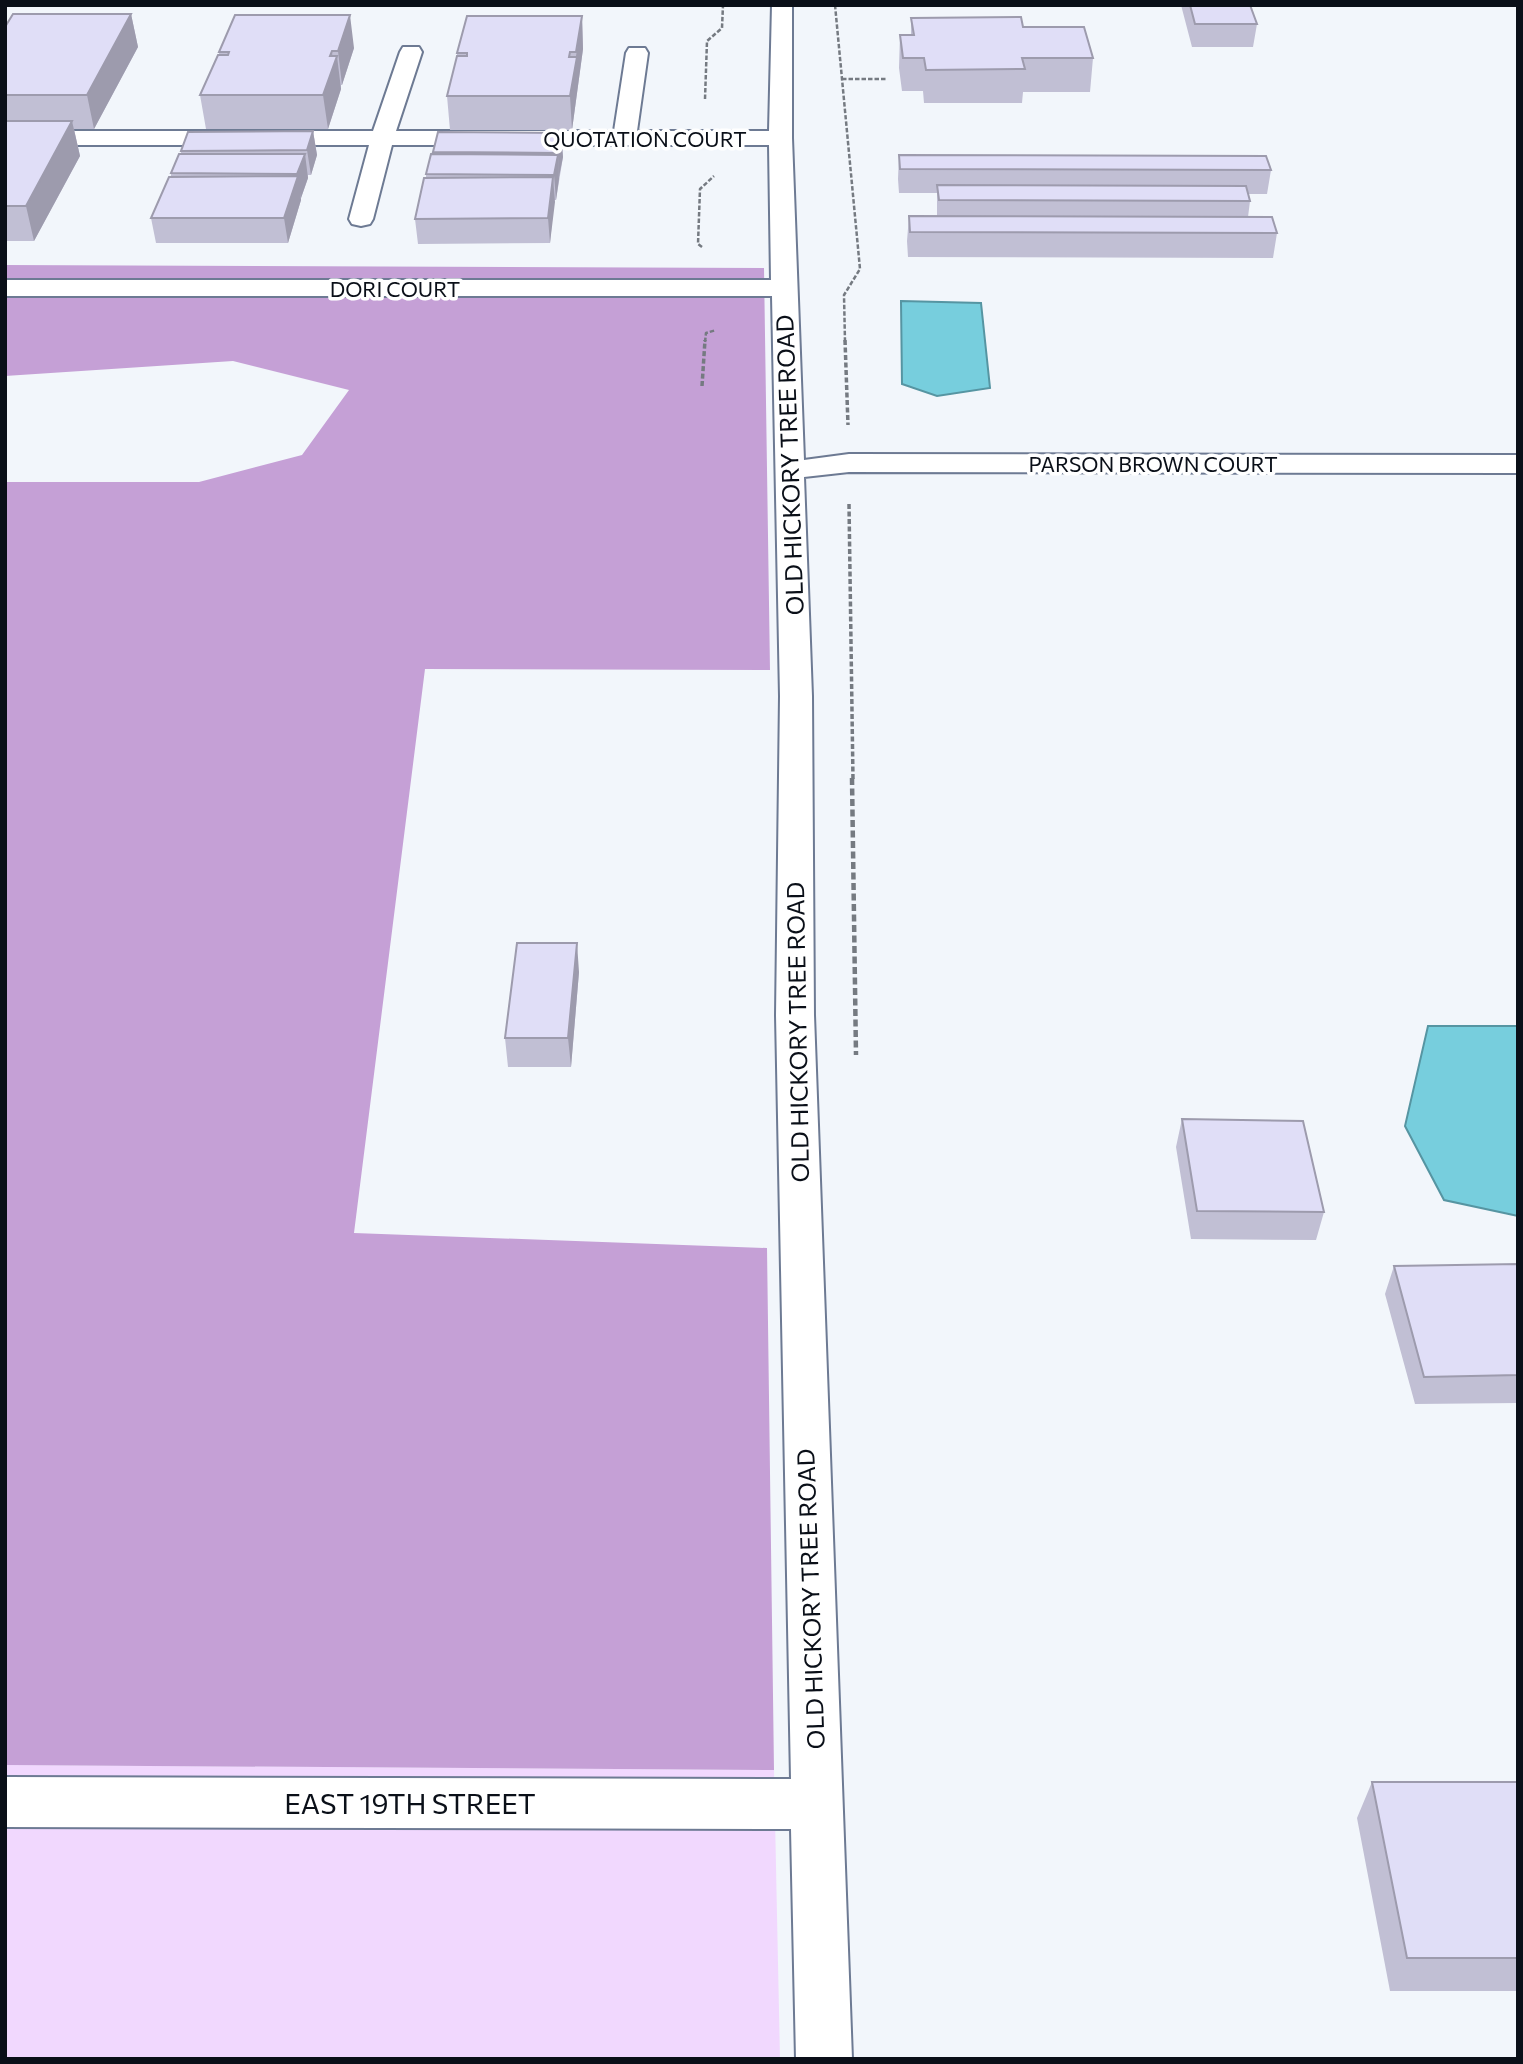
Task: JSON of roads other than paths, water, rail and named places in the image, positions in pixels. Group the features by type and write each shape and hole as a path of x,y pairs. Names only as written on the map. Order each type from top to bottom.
{"street":[{"name":"OLD HICKORY TREE ROAD","path":"782,5 780,138 796,696 795,1015 824,2059"},
{"path":"360,219 382,138 411,52"},
{"path":"624,138 637,53"},
{"name":"QUOTATION COURT","path":"5,138 780,138"},
{"name":"DORI COURT","path":"5,288 785,288"},
{"name":"PARSON BROWN COURT","path":"789,470 849,463 1518,464"},
{"name":"EAST 19TH STREET","path":"5,1802 815,1804"}],"water":[{"path":"901,301 981,303 990,388 937,396 902,384"},
{"path":"1428,1026 1518,1026 1518,1216 1444,1200 1405,1126"}]}
